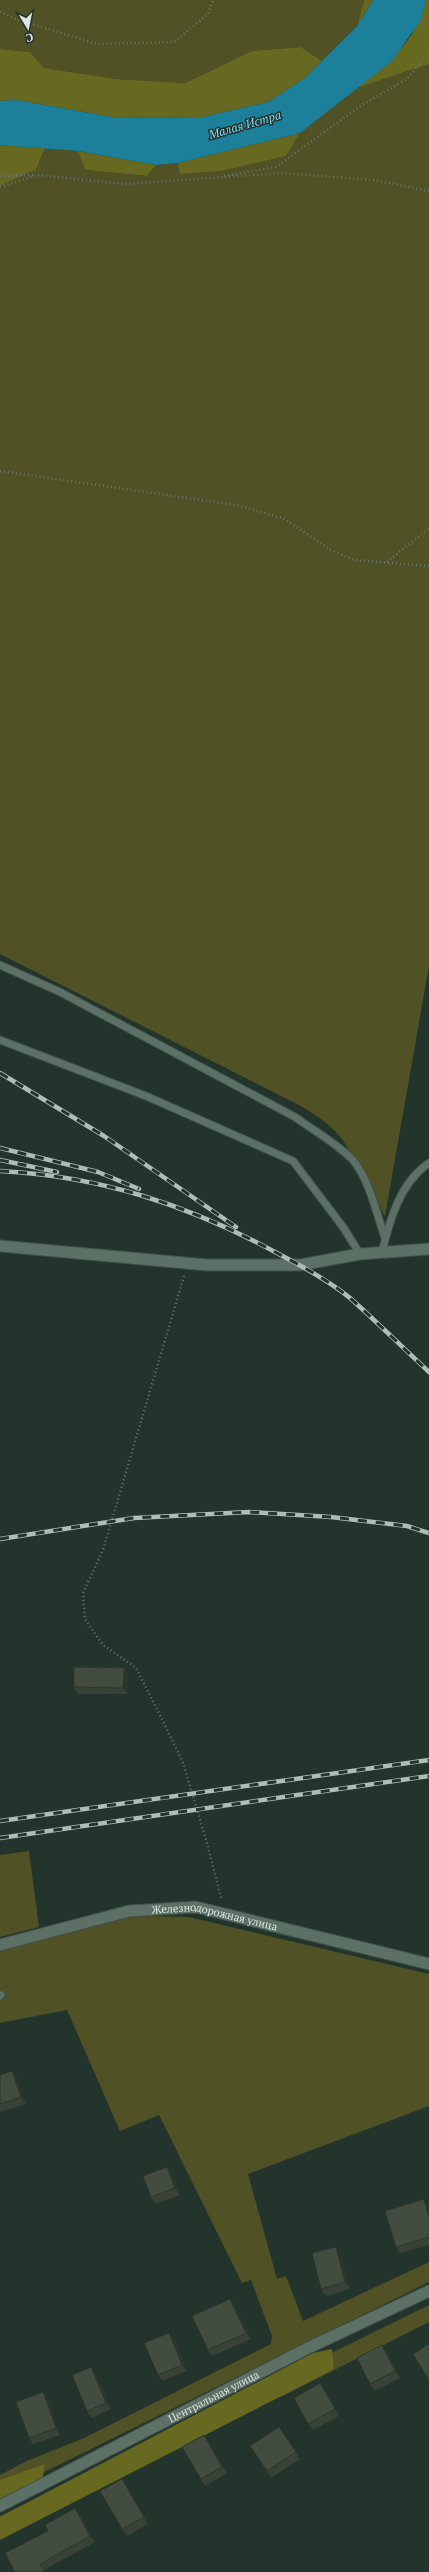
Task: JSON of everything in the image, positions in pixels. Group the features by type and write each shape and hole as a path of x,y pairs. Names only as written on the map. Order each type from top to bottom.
{"street":[{"path":"0,1246 188,1263 300,1265 360,1254 429,1249"},
{"name":"Железнодорожная улица","path":"0,1945 130,1911 196,1907 429,1964"},
{"name":"Центральная улица","path":"0,2506 308,2348 429,2291"}],"lane":[{"path":"0,965 74,999 295,1117 321,1135 352,1160 368,1190 385,1238"},
{"path":"0,1040 146,1096 293,1161 343,1227 360,1254"},
{"path":"382,1252 391,1216 415,1173 429,1163"}],"path":[{"path":"0,12 18,20 97,44 174,42 208,14 213,0"},
{"path":"208,179 276,167 362,104 407,79 429,53"},
{"path":"0,176 38,175 124,184 282,173 374,180 429,191"},
{"path":"0,187 38,175"},
{"path":"0,471 236,505 283,518 330,550 355,560 429,566"},
{"path":"386,562 429,528"},
{"path":"188,1263 103,1550 83,1593 85,1619 103,1645 136,1668 183,1763 207,1843 224,1914"}],"shaded area":[{"path":"0,0 364,0 357,26 322,61 301,47 252,51 185,83 117,79 44,68 30,52 0,49"},
{"path":"364,0 373,0 357,26"},
{"path":"426,0 429,0 429,64 354,89 378,71 399,51 415,29"},
{"path":"301,47 322,61 305,78 268,102 203,117 118,118 16,100 0,101 0,49 30,52 44,68 117,79 185,83 252,51"},
{"path":"429,64 429,966 385,1216 352,1160 344,1142 332,1128 316,1115 0,954 0,186 36,170 45,148 78,151 85,170 147,176 156,165 178,163 181,174 286,156 300,133 354,89"},
{"path":"300,133 286,156 220,171 180,174 178,163"},
{"path":"0,145 45,148 36,170 0,186"},
{"path":"78,151 156,165 147,176 85,170"},
{"path":"29,1851 39,1927 0,1937 0,1855"},
{"path":"150,1916 189,1917 429,1974 429,2106 248,2174 277,2279 286,2276 303,2321 429,2262 429,2282 0,2494 0,2475 27,2461 84,2438 271,2344 272,2336 251,2280 242,2283 159,2115 120,2131 67,2010 0,2023 0,1951 124,1918"},
{"path":"429,2305 429,2322 285,2395 222,2422 0,2534 0,2516"},
{"path":"332,2349 334,2369 0,2540 0,2517 313,2353"},
{"path":"45,2464 42,2482 0,2503 0,2480"}],"water":[{"name":"Малая Истра","path":"373,0 426,0 421,20 392,61 300,133 178,163 156,165 78,151 0,145 0,101 16,100 118,118 203,117 268,102 305,78 357,26"}],"building":[{"path":"74,1667 124,1668 123,1688 74,1687"},
{"path":"12,2071 21,2097 0,2104 0,2075"},
{"path":"167,2167 175,2188 151,2197 143,2176"},
{"path":"424,2199 429,2217 429,2237 396,2247 385,2211"},
{"path":"336,2247 345,2282 321,2289 312,2253"},
{"path":"230,2299 246,2333 208,2350 192,2316"},
{"path":"169,2333 182,2365 158,2375 144,2343"},
{"path":"429,2344 429,2380 413,2354"},
{"path":"382,2345 395,2371 370,2384 357,2358"},
{"path":"91,2367 106,2403 87,2411 72,2375"},
{"path":"320,2383 335,2409 308,2424 294,2398"},
{"path":"43,2392 56,2428 29,2438 16,2402"},
{"path":"279,2427 296,2452 267,2471 250,2446"},
{"path":"204,2435 222,2467 201,2479 182,2447"},
{"path":"122,2479 144,2517 122,2529 100,2491"},
{"path":"75,2508 90,2536 40,2564 44,2572 15,2572 5,2553 48,2531 45,2525"}],"railway":[{"path":"0,1073 104,1136 236,1227"},
{"path":"0,1148 98,1172 139,1189"},
{"path":"0,1160 57,1172"},
{"path":"0,1171 37,1174 108,1186 176,1207 242,1235 304,1268 341,1291 429,1372"},
{"path":"0,1539 134,1518 249,1512 331,1517 407,1526 429,1533"},
{"path":"0,1821 429,1760"},
{"path":"0,1838 429,1776"}]}
